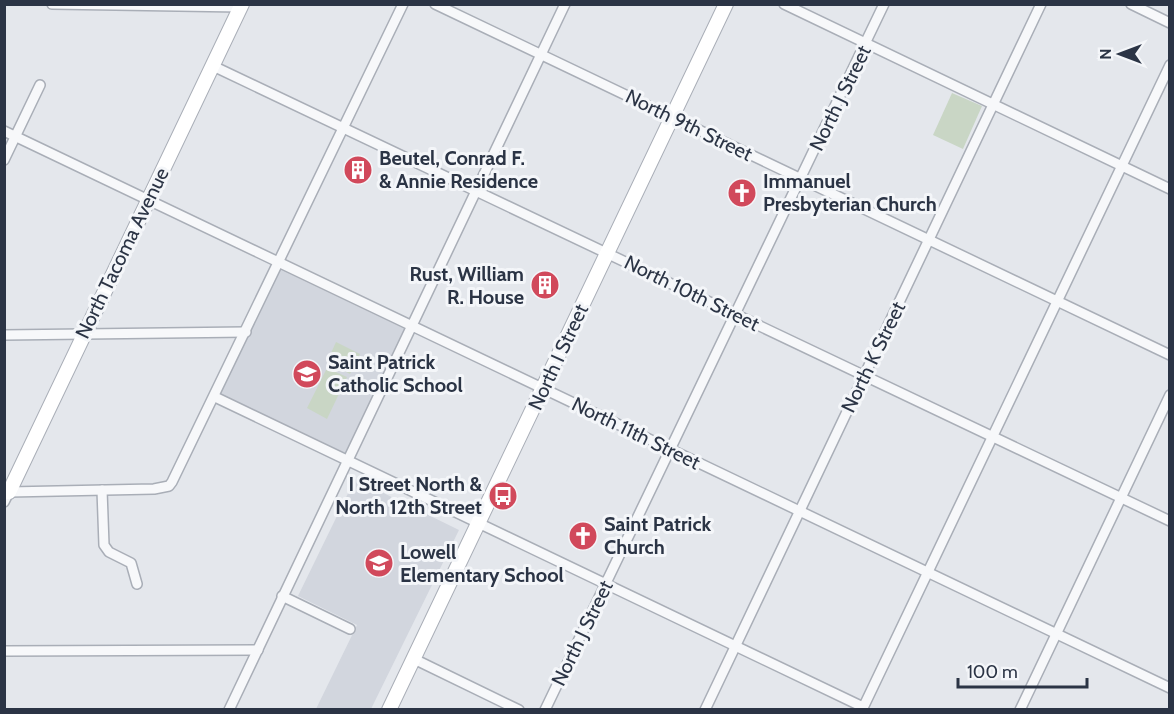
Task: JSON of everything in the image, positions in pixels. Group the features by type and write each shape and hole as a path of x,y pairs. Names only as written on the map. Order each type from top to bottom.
{"main road":[{"name":"North I Street","path":"389,710 726,4"},
{"name":"North Tacoma Avenue","path":"6,495 242,6"}],"street":[{"path":"52,4 242,6"},
{"path":"6,495 154,489 169,486 180,470 215,398 403,4"},
{"name":"North 9th Street","path":"435,4 1170,355"},
{"path":"229,710 565,4"},
{"path":"784,4 1170,189"},
{"name":"North J Street","path":"545,710 884,4"},
{"name":"North K Street","path":"705,710 1041,4"},
{"path":"1131,4 1170,23"},
{"path":"215,398 863,708 1170,65"},
{"name":"North 10th Street","path":"213,66 1170,521"},
{"path":"4,160 40,85"},
{"name":"North 11th Street","path":"4,131 1170,688"},
{"path":"4,335 246,332"},
{"path":"1020,710 1170,395"},
{"path":"102,490 104,545 109,552 131,563 137,584"},
{"path":"282,596 350,628"},
{"path":"4,651 258,650"},
{"path":"414,659 519,710"}],"shaded area":[{"name":"Saint Patrick Catholic School","path":"279,262 411,325 346,460 215,397"},
{"name":"Lowell Elementary School","path":"355,479 459,530 371,709 316,709 357,625 298,596"}],"green space":[{"path":"952,93 982,106 963,149 933,135"},
{"path":"336,342 360,354 350,374 327,362"},
{"path":"327,368 347,377 327,419 307,408"}],"place":[{"name":"Beutel, Conrad F. & Annie Residence","path":"358,170"},
{"name":"Immanuel Presbyterian Church","path":"742,193"},
{"name":"Rust, William R. House","path":"545,285"},
{"name":"Saint Patrick Catholic School","path":"307,374"},
{"name":"I Street North & North 12th Street","path":"503,496"},
{"name":"Saint Patrick Church","path":"583,536"},
{"name":"Lowell Elementary School","path":"379,563"}]}
